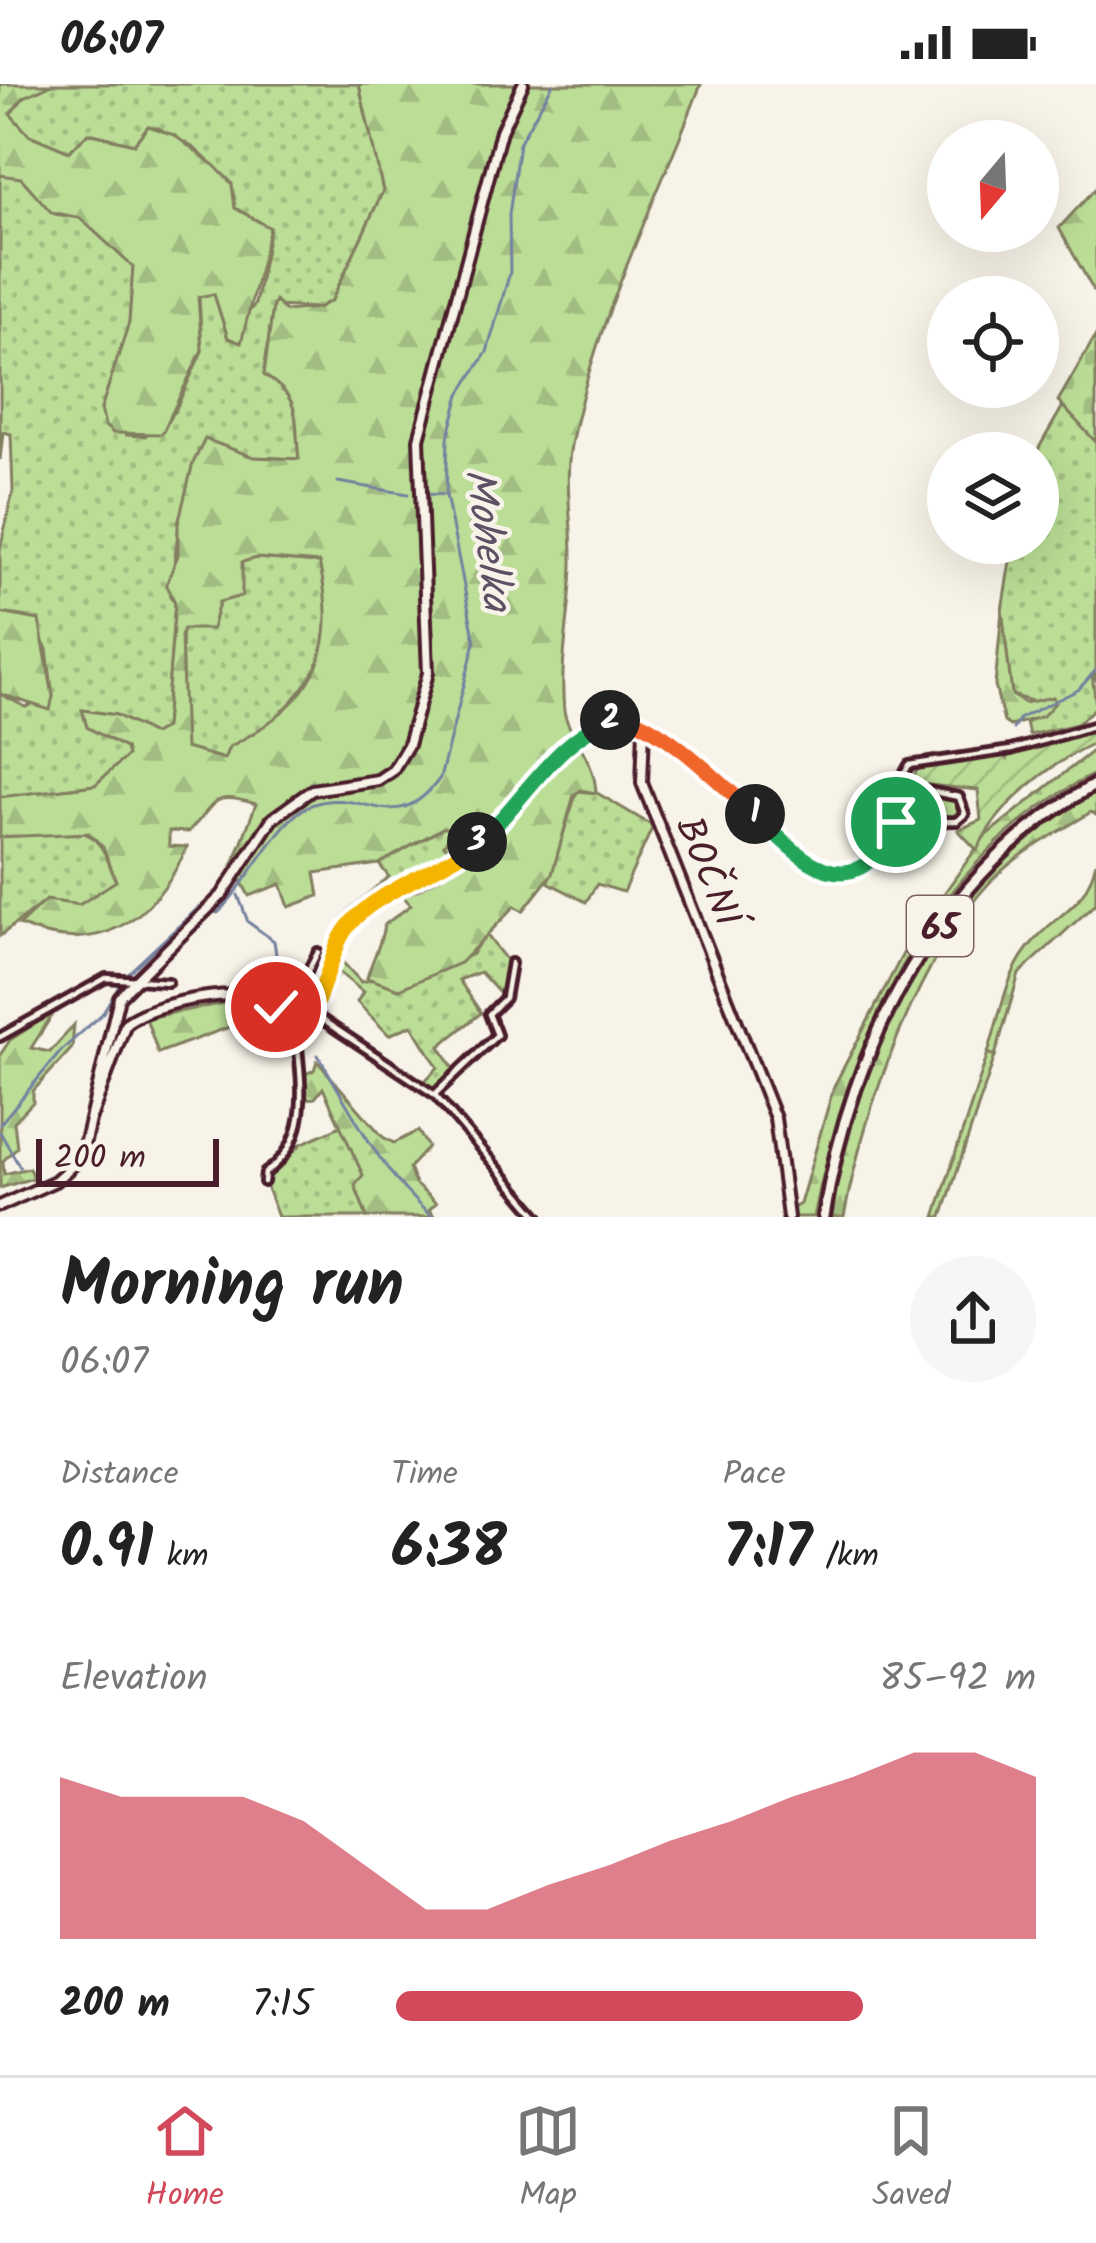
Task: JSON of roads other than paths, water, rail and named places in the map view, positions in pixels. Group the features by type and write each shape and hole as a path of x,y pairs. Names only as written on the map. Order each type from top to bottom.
{"main road":[{"name":"65","path":"824,1217 856,1088 888,1014 927,945 1005,849 1096,784"}],"street":[{"path":"0,1037 42,1010 126,979 210,908 282,809 311,790 378,780 400,761 417,725 428,673 419,440 501,131 523,84"},
{"path":"91,1116 120,1030 134,1017 225,996 260,998 295,1015 309,1011 324,994 338,940 355,913 463,854 520,803 579,736 616,718 636,719 644,728 666,734 797,853 817,865 845,871 862,866 896,822 957,821 965,814 958,797 906,785 904,773 909,765 1011,750 1096,725"},
{"name":"BOČNÍ","path":"644,728 642,783 775,1118 788,1217"},
{"path":"276,1007 301,984 318,952"},
{"path":"435,1095 497,1035 489,1014 506,998 512,963"},
{"path":"126,979 168,982"},
{"path":"0,1206 41,1189 75,1166 86,1148 113,1008 126,979"},
{"path":"309,1011 435,1095 539,1217"},
{"path":"264,1182 265,1173 283,1161 300,1132 295,1015"}],"waterway":[{"name":"Mohelka","path":"0,1124 62,1050 102,1014 124,977 199,907 218,913 299,812 329,801 392,809 408,806 440,778 475,642 446,495 448,438 460,394 487,352 510,272 509,215 519,143 553,84"},
{"path":"338,482 408,494"},
{"path":"425,494 446,495"},
{"path":"1013,729 1020,718 1078,690 1096,670"},
{"path":"238,895 248,922 274,941 282,996"},
{"path":"318,1055 382,1161 432,1217"},
{"path":"0,1132 20,1167"}]}
